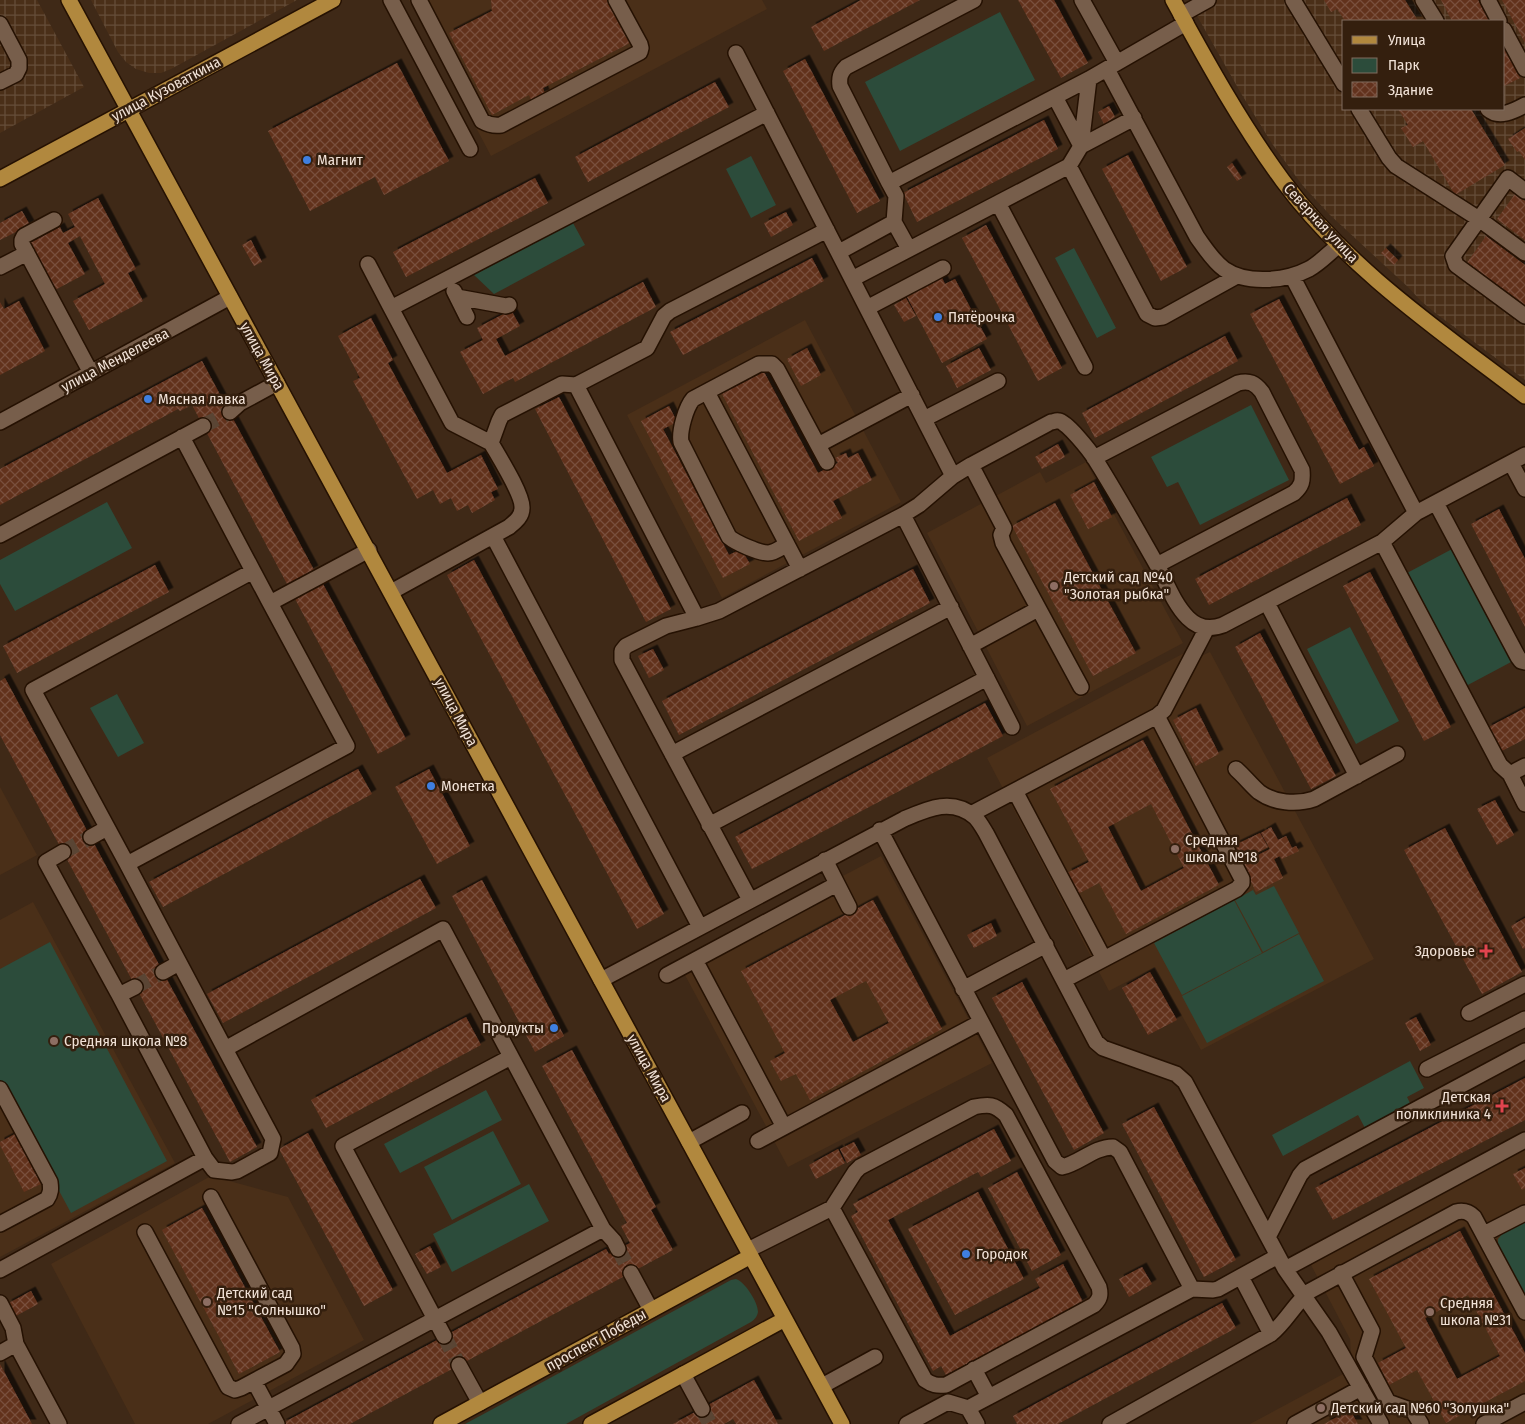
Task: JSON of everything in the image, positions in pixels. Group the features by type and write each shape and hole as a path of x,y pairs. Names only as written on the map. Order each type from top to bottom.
{"main road":[{"name":"улица Мира","path":"69,0 842,1424"},
{"name":"улица Кузоваткина","path":"0,179 333,0"},
{"name":"Северная улица","path":"1173,0 1250,132 1283,182 1312,216 1375,279 1525,396"},
{"name":"проспект Победы","path":"441,1424 651,1310 749,1253"},
{"path":"591,1424 785,1319"}],"street":[{"path":"391,0 470,150"},
{"path":"419,0 482,121 488,125 495,126 501,125 640,52 640,44 616,0"},
{"path":"909,249 894,222 896,196 840,86 839,78 846,67 974,0"},
{"path":"1082,0 1134,118 1197,237 1214,260 1224,269 1237,276 1272,279 1301,273 1317,264 1339,244"},
{"path":"889,183 1112,66 1184,19 1208,0"},
{"path":"1294,0 1342,81"},
{"path":"1424,0 1435,20"},
{"path":"1488,0 1498,20"},
{"path":"0,24 19,60 19,68 16,74 0,82"},
{"path":"1505,32 1525,69"},
{"path":"736,53 953,476"},
{"path":"852,279 1068,166 1081,146 1089,79"},
{"path":"1055,97 1081,146"},
{"path":"1489,110 1500,114 1511,112 1525,105"},
{"path":"1360,110 1388,158 1396,166 1479,219 1525,254"},
{"path":"391,308 767,113"},
{"path":"1081,146 1134,118"},
{"path":"1068,166 1147,314 1155,318 1163,317 1237,276"},
{"path":"1525,191 1508,178 1453,256 1456,265 1525,316"},
{"path":"998,203 1085,367"},
{"path":"54,220 23,238 22,244 91,373"},
{"path":"839,252 894,222"},
{"path":"492,443 502,415 562,384 576,385 647,348 664,316 670,312 827,230"},
{"path":"0,267 27,253"},
{"path":"368,264 452,423 492,443 521,498 522,509 518,520 493,536 391,592"},
{"path":"867,308 943,268"},
{"path":"1292,276 1416,513"},
{"path":"448,279 467,317"},
{"name":"улица Менделеева","path":"0,422 230,297"},
{"path":"457,297 510,306"},
{"path":"788,544 774,552 767,553 734,542 729,538 681,442 680,436 689,404 693,399 759,364 772,364 777,369 827,462"},
{"path":"924,419 998,381"},
{"path":"1094,458 1238,383 1246,381 1256,384 1262,392 1302,470 1303,478 1300,487 1294,493 1157,565"},
{"path":"230,412 240,403 277,383"},
{"path":"576,385 698,618"},
{"path":"707,392 800,569"},
{"path":"818,445 912,395"},
{"path":"750,900 622,660 622,651 626,646 656,630 720,611 903,515 919,505 953,476 1051,422 1059,421 1066,425 1094,458 1157,565 1180,609 1188,619 1199,626 1207,628 1216,628 1223,625 1382,542 1416,513 1525,456"},
{"path":"0,535 203,426"},
{"path":"126,864 347,746 182,437"},
{"path":"1511,463 1525,489"},
{"path":"971,465 1004,528 1001,535 1003,543 1081,687"},
{"path":"1436,503 1518,657 1521,661 1525,662"},
{"path":"903,515 1012,727"},
{"path":"493,536 700,928"},
{"path":"1382,542 1500,765 1510,774 1525,804"},
{"path":"270,603 368,550"},
{"path":"63,852 46,862 205,1158 214,1170 232,1172 270,1152 273,1139 33,690 253,571"},
{"path":"1268,602 1357,776"},
{"path":"672,754 951,607"},
{"path":"970,646 1038,609"},
{"path":"971,814 1157,716 1164,710 1207,628"},
{"path":"709,825 987,678"},
{"path":"1064,980 1237,889 1242,883 1242,878 1157,716"},
{"path":"1236,769 1260,792 1270,798 1290,803 1305,802 1314,799 1397,754"},
{"path":"1510,774 1525,766"},
{"path":"1015,791 1104,959"},
{"path":"601,980 880,830 930,807 951,806 964,809 976,818 986,833 1096,1042 1103,1048 1176,1074 1185,1082 1282,1263 1329,1332 1381,1424"},
{"path":"91,837 107,828"},
{"path":"880,830 1055,1161 1062,1166 1071,1165 1104,1147 1113,1147 1120,1152 1192,1289"},
{"path":"825,860 849,907"},
{"path":"667,974 838,884"},
{"path":"225,1049 443,929 603,1229 614,1241 618,1249"},
{"path":"963,989 1046,945"},
{"path":"695,960 784,1127"},
{"path":"163,972 179,963"},
{"path":"1469,1013 1525,984"},
{"path":"119,995 136,986"},
{"path":"1427,1069 1525,1019"},
{"path":"758,1141 981,1022"},
{"path":"1268,1237 1300,1175 1305,1169 1525,1051"},
{"path":"444,1336 343,1146 510,1057"},
{"path":"0,1089 50,1182 51,1188 47,1199 0,1224"},
{"path":"749,1253 832,1208 860,1167 974,1107 986,1104 998,1108 1006,1115 1099,1287 1098,1301 946,1385 930,1384 925,1380 832,1208"},
{"path":"689,1142 742,1113"},
{"path":"907,1424 948,1402 968,1408 1192,1289 1218,1289 1241,1277 1282,1263 1525,1140"},
{"path":"0,1270 205,1158"},
{"path":"145,1232 228,1387 234,1390 241,1388 286,1364 293,1354 292,1348 212,1197"},
{"path":"1110,1424 1271,1334 1303,1296 1310,1291 1456,1212 1470,1213 1474,1218 1525,1312"},
{"path":"1484,1234 1525,1213"},
{"path":"239,1424 603,1229"},
{"path":"631,1273 651,1310"},
{"path":"1342,1274 1372,1331 1364,1357 1388,1402 1414,1411 1421,1424"},
{"path":"1241,1277 1271,1334"},
{"path":"0,1304 13,1328 16,1344 59,1424"},
{"path":"0,1353 16,1344"},
{"path":"822,1386 875,1357"},
{"path":"460,1365 480,1403"},
{"path":"974,1370 989,1397"},
{"path":"683,1374 702,1409"},
{"path":"254,1381 277,1424"},
{"path":"1295,1424 1312,1420 1361,1388"},
{"path":"1484,1424 1525,1402"},
{"path":"968,1408 976,1424"}],"shaded area":[{"path":"0,0 37,0 84,87 0,133"},
{"path":"91,0 297,0 171,69 161,73 149,73 136,69 126,62 118,52"},
{"path":"409,0 762,0 767,9 491,156"},
{"path":"1188,0 1525,0 1525,380 1421,301 1330,215 1303,186 1273,145"},
{"path":"805,320 901,502 722,598 627,415"},
{"name":"Детский сад №40 \"Золотая рыбка\"","path":"1086,462 1183,643 1027,726 927,533 1040,472 1046,483"},
{"name":"Средняя школа №18","path":"1188,651 1199,657 1210,652 1374,959 1201,1050 1155,967 1109,991 987,758"},
{"path":"0,787 37,855 0,875"},
{"path":"881,856 992,1063 788,1167 678,962"},
{"name":"Средняя школа №8","path":"33,902 175,1163 0,1257 0,920"},
{"name":"Средняя школа №31","path":"1525,1149 1525,1424 1390,1424 1351,1355 1350,1339 1310,1263"},
{"name":"Детский сад №15 \"Солнышко\"","path":"211,1176 288,1197 364,1340 208,1424 135,1424 51,1264"},
{"name":"Детский сад №60 \"Золушка\"","path":"1343,1374 1372,1424 1250,1424"}],"green space":[{"path":"1000,12 1035,80 900,151 865,82"},
{"path":"751,156 776,205 751,218 726,169"},
{"path":"573,223 585,245 494,294 474,275"},
{"path":"1074,248 1116,328 1097,338 1055,258"},
{"path":"1251,405 1289,480 1200,525 1178,482 1167,487 1151,457"},
{"path":"107,502 132,548 15,611 0,584 0,560"},
{"path":"1454,548 1513,661 1466,686 1407,573"},
{"path":"1350,627 1399,721 1356,744 1307,649"},
{"path":"117,694 144,743 118,757 90,708"},
{"path":"1274,886 1299,933 1263,952 1235,900 1253,890 1256,895"},
{"path":"1234,900 1262,953 1182,995 1154,943"},
{"path":"1299,934 1324,981 1207,1043 1182,996"},
{"name":"Средняя школа №8","path":"50,942 167,1161 71,1213 0,1081 0,969"},
{"path":"1410,1061 1424,1088 1407,1097 1410,1103 1365,1128 1358,1115 1283,1156 1272,1135"},
{"path":"486,1090 502,1120 400,1173 384,1144"},
{"path":"493,1131 521,1184 452,1220 424,1167"},
{"path":"529,1184 549,1221 452,1272 433,1234"},
{"path":"1525,1222 1525,1297 1498,1248 1498,1239 1503,1233"},
{"path":"736,1279 747,1288 756,1303 758,1312 754,1320 566,1424 465,1424 731,1280"}],"building":[{"path":"491,0 608,0 630,43 543,88 545,94 531,100 529,95 492,115 449,33 492,11"},
{"path":"861,0 920,0 824,51 811,27"},
{"path":"1018,0 1054,0 1088,63 1061,78"},
{"path":"1324,0 1405,0 1417,20 1344,20 1337,9 1331,12"},
{"path":"1441,0 1478,0 1488,20 1451,20"},
{"path":"1502,0 1525,0 1525,43"},
{"path":"1505,50 1520,78 1505,86"},
{"path":"805,59 880,201 857,213 783,71"},
{"path":"397,63 449,161 384,195 375,177 310,211 268,131"},
{"path":"715,82 729,107 588,182 575,157"},
{"path":"1109,106 1115,117 1104,124 1098,112"},
{"path":"1399,110 1472,110 1505,165 1455,195 1423,141 1413,147 1401,128 1408,125"},
{"path":"1044,120 1058,149 917,222 903,193"},
{"path":"1525,128 1525,160 1508,139"},
{"path":"1128,155 1187,267 1161,281 1102,169"},
{"path":"1232,163 1242,178 1237,181 1227,167"},
{"path":"535,178 548,203 406,277 393,252"},
{"path":"1515,194 1525,201 1525,240 1497,219"},
{"path":"98,198 136,269 128,273 143,301 89,330 73,301 105,284 80,236 68,243 85,274 55,290 30,243 60,227 63,233 75,227 68,214"},
{"path":"22,211 30,225 0,240 0,223"},
{"path":"786,212 793,225 771,237 764,223"},
{"path":"986,225 1062,368 1038,381 962,238"},
{"path":"1486,236 1525,265 1525,308 1466,264"},
{"path":"251,240 262,262 254,266 242,245"},
{"path":"1386,248 1398,260 1394,265 1381,253"},
{"path":"812,258 824,281 683,355 670,332"},
{"path":"941,276 945,284 955,279 987,339 942,363 906,295"},
{"path":"643,282 656,307 515,382 513,378 483,394 460,352 483,340 477,328 511,310 520,326 496,339 505,356"},
{"path":"906,298 916,316 904,322 894,305"},
{"path":"1279,299 1359,450 1364,447 1374,466 1340,484 1250,314"},
{"path":"19,301 45,351 0,375 0,302 4,309"},
{"path":"371,318 393,360 388,363 447,473 481,455 498,489 491,492 495,500 472,513 468,505 457,511 451,498 440,504 433,490 417,499 353,381 360,378 338,336"},
{"path":"1225,336 1238,361 1095,438 1082,413"},
{"path":"807,348 821,375 801,386 787,359"},
{"path":"979,348 991,370 957,388 946,366"},
{"path":"202,361 314,570 287,584 192,405 180,411 178,409 0,505 0,469"},
{"path":"764,372 818,473 838,463 835,458 846,453 848,458 858,453 872,480 833,501 842,518 799,541 722,394"},
{"path":"559,397 671,609 646,622 535,409"},
{"path":"669,406 677,422 663,429 729,555 741,549 750,564 723,578 641,421"},
{"path":"1058,444 1065,457 1042,469 1035,457"},
{"path":"1094,482 1112,517 1088,529 1070,495"},
{"path":"1347,498 1361,525 1209,605 1195,579"},
{"path":"1055,503 1136,653 1093,676 1012,526"},
{"path":"1499,509 1525,559 1525,627 1471,524"},
{"path":"474,560 664,914 637,929 447,575"},
{"path":"155,565 169,592 17,673 3,646"},
{"path":"913,569 930,603 679,735 662,701"},
{"path":"1370,572 1451,727 1424,741 1343,586"},
{"path":"322,582 406,739 378,754 294,597"},
{"path":"1260,633 1336,776 1311,789 1235,647"},
{"path":"653,649 664,670 649,678 638,656"},
{"path":"5,678 257,1147 230,1162 0,735 0,681"},
{"path":"985,703 1003,736 752,869 735,837"},
{"path":"1196,708 1219,754 1196,766 1173,720"},
{"path":"1525,708 1525,739 1500,752 1487,728"},
{"path":"1143,740 1219,885 1126,934 1099,883 1078,894 1067,873 1089,862 1050,789","holes":["1151,804 1184,868 1141,891 1108,827"]},
{"path":"358,769 372,794 163,907 149,882"},
{"path":"429,769 470,846 437,864 395,787"},
{"path":"1495,800 1514,835 1497,845 1477,809"},
{"path":"1271,827 1278,840 1286,836 1292,848 1296,846 1299,851 1282,859 1280,856 1274,859 1283,878 1256,892 1242,863 1270,849 1261,833"},
{"path":"1445,828 1522,972 1482,994 1404,850"},
{"path":"1260,833 1268,847 1243,860 1235,845"},
{"path":"420,879 436,908 223,1023 207,994"},
{"path":"482,880 564,1036 535,1052 452,896"},
{"path":"873,900 942,1029 810,1100 796,1074 781,1081 770,1061 785,1053 741,971","holes":["866,981 889,1023 853,1042 830,1000"]},
{"path":"1525,918 1525,948 1523,949 1511,926"},
{"path":"991,923 997,936 974,948 967,935"},
{"path":"1150,972 1177,1020 1148,1035 1122,988"},
{"path":"1022,982 1104,1133 1074,1150 992,998"},
{"path":"466,1017 481,1045 326,1128 311,1100"},
{"path":"1416,1017 1431,1045 1420,1051 1405,1023"},
{"path":"572,1050 656,1207 651,1210 673,1250 350,1424 281,1424 606,1249 609,1254 630,1243 621,1226 627,1223 542,1066"},
{"path":"1525,1078 1525,1120 1333,1220 1315,1188"},
{"path":"1154,1107 1236,1260 1204,1277 1122,1124"},
{"path":"994,1129 1011,1161 981,1177 978,1172 888,1220 950,1336 1040,1288 1035,1279 1063,1264 1083,1302 946,1375 941,1366 933,1371 851,1216 858,1212 853,1204"},
{"path":"308,1133 393,1290 364,1306 279,1149"},
{"path":"15,1134 41,1184 24,1192 0,1145 0,1142"},
{"path":"854,1142 861,1155 847,1163 840,1149"},
{"path":"838,1149 845,1163 816,1179 809,1165"},
{"path":"1525,1168 1525,1188 1522,1190 1513,1174"},
{"path":"1017,1172 1061,1255 1032,1271 988,1188"},
{"name":"Городок","path":"978,1192 1024,1279 955,1315 908,1229"},
{"path":"202,1208 280,1352 239,1374 162,1230"},
{"path":"1460,1231 1525,1353 1525,1381 1446,1423 1417,1370 1389,1385 1378,1363 1406,1348 1369,1279","holes":["1468,1295 1500,1356 1457,1379 1425,1318"]},
{"path":"430,1246 441,1267 427,1274 415,1254"},
{"path":"1142,1267 1152,1284 1129,1297 1119,1279"},
{"path":"31,1291 38,1304 14,1317 7,1304"},
{"path":"1222,1303 1236,1328 1058,1424 1017,1424 1013,1416"},
{"path":"0,1364 32,1424 0,1424"},
{"path":"754,1380 778,1424 736,1424 733,1419 724,1424 673,1424"},
{"path":"1350,1410 1358,1424 1324,1424"}],"tunnel":[{"path":"203,426 230,412"},
{"path":"63,852 91,837"},
{"path":"135,987 163,972"},
{"path":"618,1249 631,1273"},
{"path":"444,1336 459,1365"},
{"path":"702,1409 710,1424"}],"place":[{"name":"Магнит","path":"307,160"},
{"name":"Пятёрочка","path":"938,317"},
{"name":"Мясная лавка","path":"148,399"},
{"name":"Детский сад №40 \"Золотая рыбка\"","path":"1054,586"},
{"name":"Монетка","path":"431,786"},
{"name":"Средняя школа №18","path":"1175,849"},
{"name":"Здоровье","path":"1486,951"},
{"name":"Продукты","path":"554,1028"},
{"name":"Средняя школа №8","path":"54,1041"},
{"name":"Детская поликлиника 4","path":"1502,1106"},
{"name":"Городок","path":"966,1254"},
{"name":"Детский сад №15 \"Солнышко\"","path":"207,1302"},
{"name":"Средняя школа №31","path":"1430,1312"},
{"name":"Детский сад №60 \"Золушка\"","path":"1321,1408"}]}
